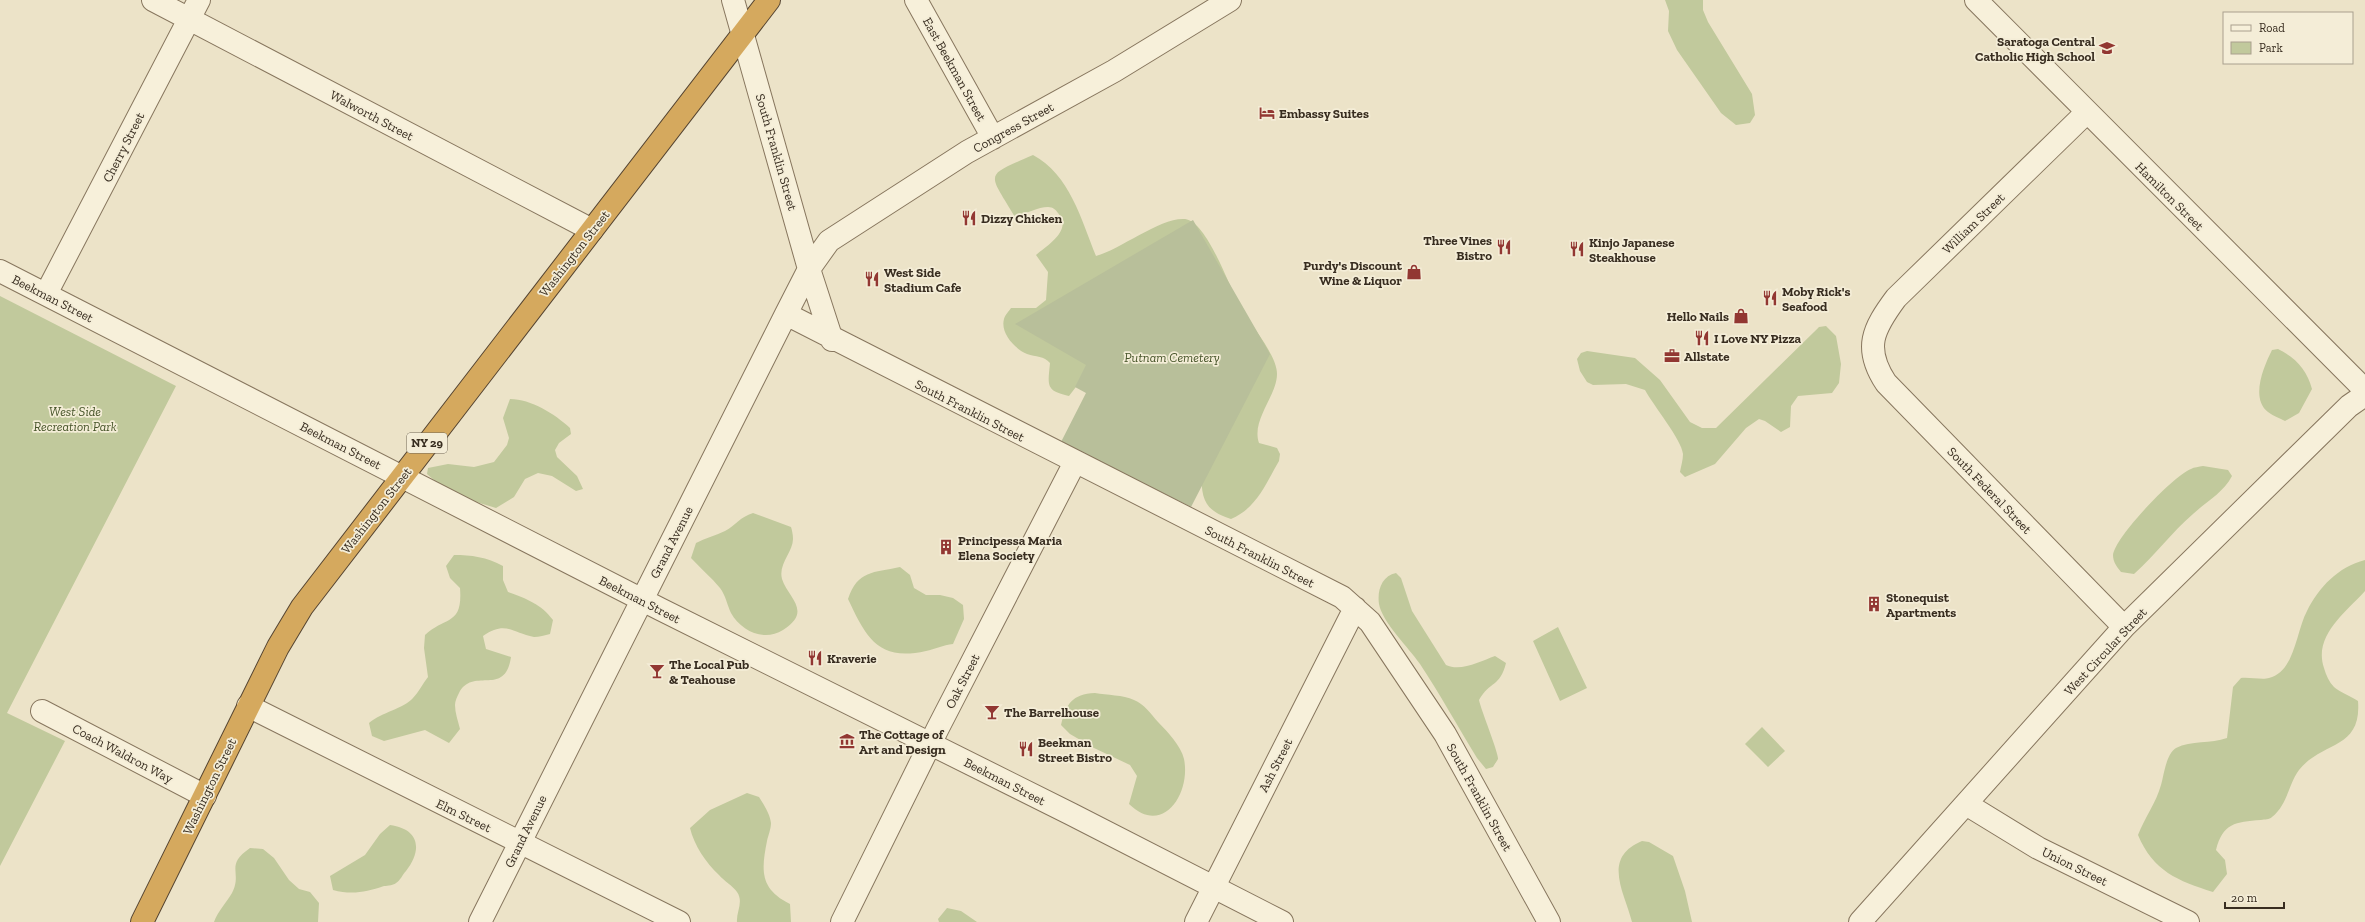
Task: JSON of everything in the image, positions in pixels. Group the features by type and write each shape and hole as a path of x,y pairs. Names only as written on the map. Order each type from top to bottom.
{"highway":[{"name":"Washington Street","path":"142,922 248,706 282,640 302,607 769,0"}],"street":[{"name":"Walworth Street","path":"153,0 592,230"},
{"name":"Cherry Street","path":"46,294 199,0"},
{"name":"South Franklin Street","path":"733,0 809,269 832,340"},
{"name":"East Beekman Street","path":"916,0 993,138"},
{"name":"Congress Street","path":"809,269 829,241 993,138 1114,71 1230,0"},
{"name":"Hamilton Street","path":"1976,0 2365,390"},
{"name":"William Street","path":"1871,343 1881,318 1896,298 2087,112"},
{"name":"Grand Avenue","path":"480,922 809,269"},
{"name":"Beekman Street","path":"0,271 642,600 931,744 1282,922"},
{"name":"South Franklin Street","path":"786,314 832,340 1342,597 1370,622 1445,734 1549,922"},
{"name":"South Federal Street","path":"1871,343 1877,369 1886,383 2124,627"},
{"name":"West Circular Street","path":"1860,922 2124,627 2349,406 2365,395"},
{"name":"Oak Street","path":"842,922 1075,462"},
{"name":"Ash Street","path":"1196,922 1355,608"},
{"name":"Elm Street","path":"248,706 679,922"},
{"name":"Coach Waldron Way","path":"42,711 204,796"},
{"name":"Union Street","path":"1966,804 2038,848 2188,922"}],"green space":[{"path":"1665,0 1703,0 1703,10 1708,22 1752,94 1755,115 1750,123 1736,125 1721,113 1677,50 1668,31 1669,11"},
{"name":"Putnam Cemetery","path":"1033,155 1046,164 1065,186 1073,199 1096,256 1153,228 1175,220 1185,219 1194,223 1210,244 1218,258 1236,299 1273,358 1277,374 1273,391 1258,426 1257,434 1259,443 1277,448 1280,454 1279,461 1260,494 1248,508 1240,514 1231,519 1222,516 1210,508 1206,503 1202,490 1201,473 1088,365 1082,379 1069,396 1061,394 1056,392 1050,386 1050,363 1042,358 1022,352 1006,335 1003,324 1006,315 1011,308 1036,308 1046,300 1048,272 1036,255 1057,237 1063,225 1062,219 1058,213 1050,207 1040,208 1015,217 999,191 995,177 998,172"},
{"name":"Putnam Cemetery","path":"1193,220 1270,354 1191,507 1061,442 1086,393 1075,387 1086,365 1015,324"},
{"name":"West Side Recreation Park","path":"0,296 176,386 7,713 65,741 0,866"},
{"path":"1826,326 1836,336 1841,364 1839,383 1832,393 1798,396 1791,406 1790,427 1781,432 1765,421 1759,419 1746,428 1715,464 1685,477 1680,472 1683,454 1678,440 1645,390 1626,384 1593,385 1587,382 1580,371 1577,359 1581,353 1587,351 1635,358 1660,380 1690,422 1702,428 1716,428 1819,327"},
{"path":"2278,349 2290,356 2300,365 2310,382 2312,389 2299,413 2285,421 2268,412 2260,399 2259,390 2265,364 2272,350"},
{"path":"510,399 534,404 550,413 570,428 571,434 559,443 555,450 557,457 577,476 583,489 576,491 552,476 538,473 525,479 514,497 496,508 450,494 427,474 428,468 448,464 474,467 494,462 507,445 509,438 503,418"},
{"path":"2203,466 2228,470 2232,476 2219,492 2185,521 2134,574 2121,572 2114,562 2113,555 2116,546 2134,522 2159,495 2183,474 2192,468"},
{"path":"753,513 791,527 793,534 791,549 782,568 781,574 785,586 796,604 796,617 792,623 783,630 768,635 754,633 741,625 735,619 720,588 691,558 696,543 729,529"},
{"path":"454,555 479,557 491,560 503,566 503,580 508,592 533,603 548,614 553,620 550,634 534,637 503,628 491,631 483,636 486,649 511,657 508,669 502,676 496,679 472,682 465,685 459,693 455,704 460,729 449,743 425,730 384,741 372,736 369,723 374,719 404,705 415,696 428,677 424,648 425,635 432,629 451,619 456,615 459,609 460,588 450,578 446,566"},
{"path":"2365,560 2365,591 2333,625 2323,645 2322,656 2324,668 2332,685 2339,691 2358,701 2358,717 2354,728 2347,737 2318,754 2299,770 2292,782 2285,800 2271,818 2237,823 2226,829 2222,834 2216,850 2225,860 2227,874 2213,892 2189,884 2168,873 2151,858 2138,835 2159,792 2170,755 2176,748 2188,744 2227,738 2233,687 2241,678 2263,679 2278,674 2290,659 2303,619 2317,594 2330,579 2338,573 2355,563"},
{"path":"900,567 910,575 914,588 926,595 940,595 953,598 963,605 964,619 953,644 926,651 896,653 885,649 876,643 861,625 848,599 852,590 862,578 868,574"},
{"path":"1396,573 1401,578 1412,611 1446,665 1452,667 1464,667 1495,656 1506,663 1501,676 1479,700 1498,755 1498,759 1493,767 1486,769 1477,758 1420,664 1390,627 1381,611 1379,604 1380,589 1387,577"},
{"path":"1558,627 1587,688 1560,701 1533,641"},
{"path":"1095,693 1130,698 1138,702 1158,722 1180,749 1184,759 1185,772 1183,785 1179,797 1172,807 1163,813 1153,816 1141,813 1129,804 1137,776 1130,765 1094,748 1070,734 1061,725 1065,711 1075,698 1081,695"},
{"path":"1762,727 1785,751 1768,767 1745,744"},
{"path":"747,793 759,797 769,816 771,825 765,852 765,878 773,892 790,904 791,922 737,922 740,903 739,896 705,859 692,834 690,828 710,810"},
{"path":"390,825 400,827 407,831 415,841 415,855 399,881 392,885 359,892 340,892 333,890 330,876 365,855 380,834"},
{"path":"1642,841 1649,842 1673,856 1685,891 1692,922 1632,922 1621,888 1619,866 1622,857 1630,848"},
{"path":"250,848 263,849 274,858 289,880 299,889 310,892 319,903 318,922 214,922 235,886 235,869 238,860 242,854"},
{"path":"947,908 961,911 977,922 939,922 938,919"}],"place":[{"name":"Saratoga Central Catholic High School","path":"2107,48"},
{"name":"Embassy Suites","path":"1267,113"},
{"name":"Dizzy Chicken","path":"969,218"},
{"name":"Three Vines Bistro","path":"1504,247"},
{"name":"Kinjo Japanese Steakhouse","path":"1577,249"},
{"name":"Purdy's Discount Wine & Liquor","path":"1414,272"},
{"name":"West Side Stadium Cafe","path":"872,279"},
{"name":"Moby Rick's Seafood","path":"1770,298"},
{"name":"Hello Nails","path":"1741,316"},
{"name":"I Love NY Pizza","path":"1702,338"},
{"name":"Allstate","path":"1672,356"},
{"name":"Principessa Maria Elena Society","path":"946,547"},
{"name":"Stonequist Apartments","path":"1874,604"},
{"name":"Kraverie","path":"815,658"},
{"name":"The Local Pub & Teahouse","path":"657,671"},
{"name":"The Barrelhouse","path":"992,712"},
{"name":"The Cottage of Art and Design","path":"847,741"},
{"name":"Beekman Street Bistro","path":"1026,749"}]}
